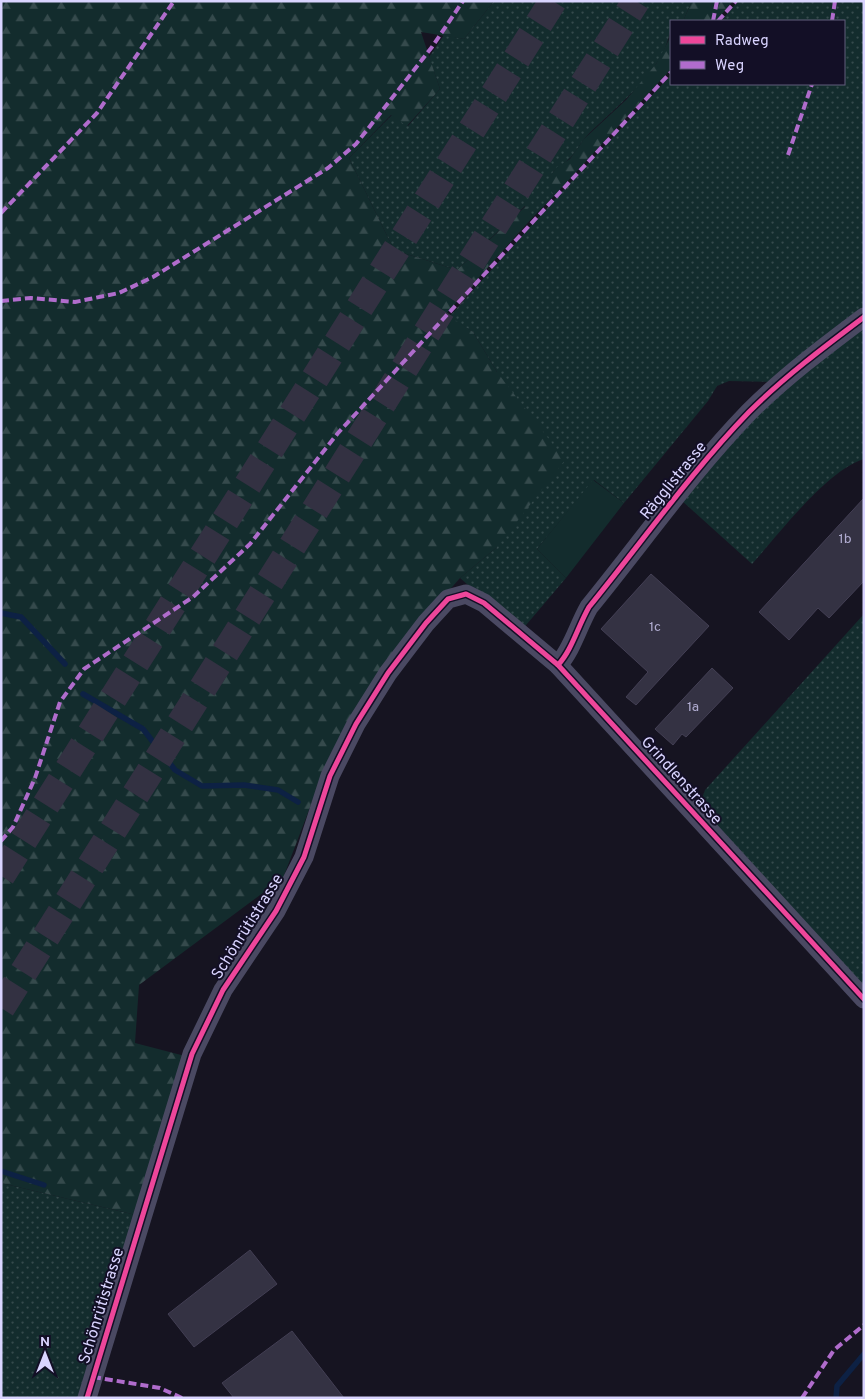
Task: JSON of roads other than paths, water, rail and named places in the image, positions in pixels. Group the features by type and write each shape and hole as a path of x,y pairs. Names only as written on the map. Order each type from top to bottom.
{"street":[{"name":"Rägglistrasse","path":"558,665 568,655 576,631 589,607 712,452 751,411 798,368 864,317"},
{"name":"Grindlenstrasse","path":"466,594 484,603 558,665 864,999"},
{"name":"Schönrütistrasse","path":"87,1398 192,1054 223,990 276,911 304,857 330,776 356,724 388,673 426,622 448,600 466,594"}],"waterway":[{"path":"1,613 21,617 65,664"},
{"path":"83,694 143,729 175,770 202,786 244,785 278,790 298,802"},
{"path":"1,1171 44,1185"},
{"path":"836,1398 837,1386 864,1354"}],"tunnel":[{"path":"1,876 553,1"},
{"path":"1,1008 636,1"}]}
